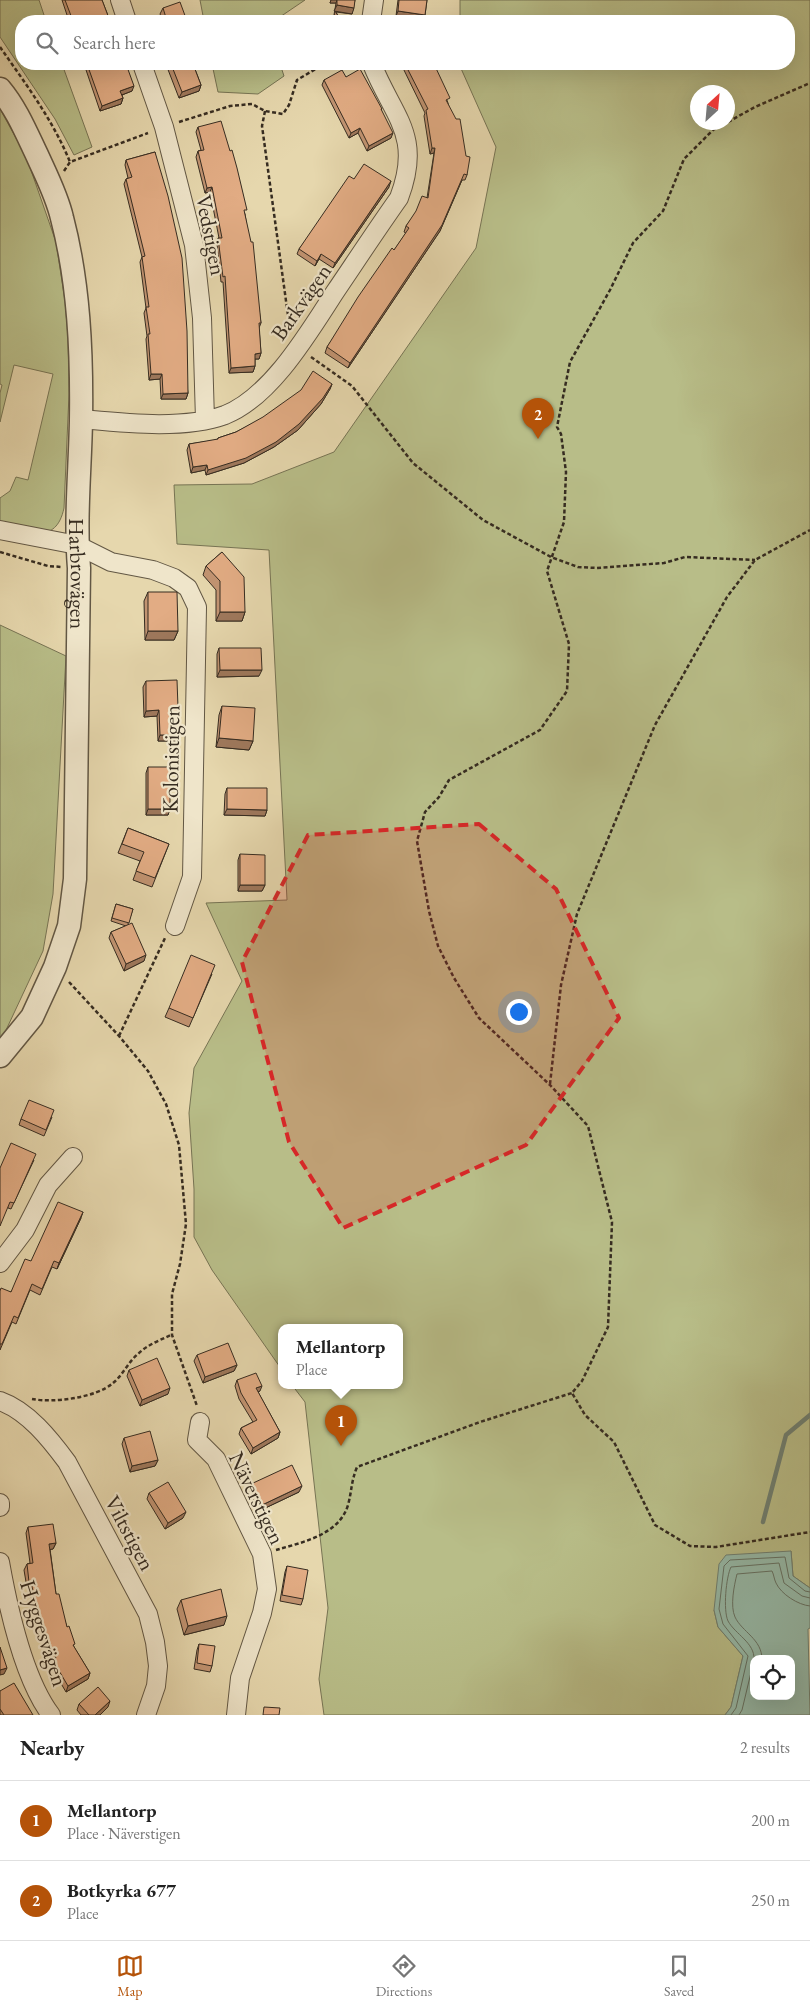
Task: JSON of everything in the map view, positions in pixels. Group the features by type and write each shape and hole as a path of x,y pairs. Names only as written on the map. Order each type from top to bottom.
{"street":[{"path":"120,0 125,15"},
{"path":"372,15 374,0"},
{"name":"Vedstigen","path":"144,70 164,127 194,245 202,318 205,420"},
{"name":"Barkvägen","path":"81,419 144,424 205,420 225,415 245,403 270,382 298,348 399,198 405,181 409,153 403,125 375,70"},
{"name":"Harbrovägen","path":"0,89 24,127 52,188 62,216 74,272 81,419 77,545 79,568 75,879 69,926 55,966 32,1017 0,1056"},
{"name":"Kolonistigen","path":"0,530 77,545 111,562 152,570 174,578 188,588 197,607 192,877 175,926"},
{"path":"0,1263 25,1230 48,1185 73,1157"},
{"name":"Viltstigen","path":"0,1401 32,1422 67,1462 148,1614 155,1642 158,1666 156,1686 146,1715"},
{"name":"Näverstigen","path":"200,1422 197,1440 216,1459 262,1554 267,1589 262,1613 240,1678 236,1715"},
{"name":"Hyggesvägen","path":"0,1562 5,1590 30,1673 51,1715"}],"path":[{"path":"0,46 15,68"},
{"path":"17,70 62,144 70,162 164,127 230,106 252,104 265,111 283,114 290,105 297,80 314,70"},
{"path":"735,118 810,83"},
{"path":"265,111 262,126 290,336 298,348 352,386 414,464 482,520 551,557 578,566 597,568 664,563 685,556 755,560"},
{"path":"262,1554 302,1542 335,1527 343,1517 348,1504 351,1481 357,1468 480,1422 572,1394 582,1380 608,1327 612,1222 588,1126 550,1085 479,1018 454,978 438,946 429,911 417,841 425,812 439,797 449,780 540,730 567,691 569,644 547,572 564,522 566,472 561,434 557,426 570,362 610,290 633,243 663,210 684,159 713,130"},
{"path":"550,1085 561,985 577,914 655,725 727,597 755,560 810,530"},
{"path":"0,552 48,566 79,568"},
{"path":"119,1036 162,941 175,926"},
{"path":"55,966 148,1071 166,1104 179,1145 186,1224 180,1264 172,1294 172,1335 196,1401 200,1422"},
{"path":"30,1398 64,1401 78,1398 112,1385 137,1354 152,1344 172,1335"},
{"path":"572,1394 585,1415 614,1442 655,1525 690,1546 716,1547 810,1532"}],"highlighted area":[{"path":"479,824 556,889 619,1018 526,1145 343,1228 289,1142 242,962 308,835"}],"green space":[{"path":"0,0 39,0 44,15 15,15 15,59 0,37"},
{"path":"200,0 305,0 283,15 203,15"},
{"path":"460,0 810,0 810,1588 793,1576 791,1551 714,1610 718,1627 743,1656 731,1707 725,1715 324,1715 319,1679 328,1608 305,1402 295,1389 403,1389 403,1324 278,1324 278,1364 212,1270 194,1237 194,1189 189,1113 194,1068 242,981 206,903 287,900 269,550 177,544 174,485 252,484 334,452 476,248 496,147 462,70 795,70 795,15 460,15"},
{"path":"22,70 64,70 92,147 74,155 55,119"},
{"path":"213,70 282,70 284,76 258,94 218,92"},
{"path":"0,109 26,156 56,242 65,301 69,394 64,508 55,528 48,532 39,533 0,525 0,498 10,491 16,477 28,480 53,374 14,365 0,422 0,393 2,385 0,384"},
{"path":"0,625 66,656 53,894 43,951 0,1043"}],"water":[{"path":"791,1551 793,1576 810,1588 810,1628 808,1629 810,1715 725,1715 731,1707 743,1656 718,1627 714,1610 719,1564 726,1555"}],"building":[{"path":"65,0 102,0 108,15 71,15"},
{"path":"337,0 355,0 354,8 337,5"},
{"path":"399,0 427,0 425,15 398,11"},
{"path":"180,2 185,15 165,15 163,8"},
{"path":"89,70 128,70 134,86 120,91 123,98 102,106"},
{"path":"173,70 195,70 201,85 182,92"},
{"path":"342,70 346,77 361,70 393,133 369,146 360,128 351,133 324,80"},
{"path":"408,70 437,70 450,98 446,100 456,119 460,119 466,156 470,157 467,175 464,174 442,225 350,363 327,347 358,297 392,248 394,250 409,228 406,226 416,211 422,196 428,198 435,148 432,148 426,110 428,109"},
{"path":"221,121 237,168 247,210 244,210 251,242 253,242 261,323 259,323 261,353 255,354 255,366 231,368 225,276 223,277 218,238 222,238 212,187 207,188 198,151 204,150 198,127"},
{"path":"155,152 168,196 182,258 187,331 188,393 163,394 162,374 151,374 148,334 150,334 146,307 149,307 142,257 145,256 126,179 132,177 126,160"},
{"path":"364,164 391,181 335,263 321,254 317,261 299,249 349,176 354,179"},
{"path":"313,371 332,384 323,398 299,424 276,442 246,458 208,470 207,465 193,467 189,444 218,439 236,432 263,417 301,390"},
{"path":"222,552 244,577 245,612 220,612 220,581 206,566"},
{"path":"148,592 177,592 178,631 148,631"},
{"path":"219,648 261,648 262,670 220,670"},
{"path":"177,680 179,735 160,735 159,710 146,711 146,681"},
{"path":"222,706 255,708 253,741 219,738"},
{"path":"148,767 170,767 170,809 148,809"},
{"path":"227,788 267,788 267,810 227,809"},
{"path":"128,828 169,844 155,878 136,871 144,852 122,844"},
{"path":"240,854 265,855 265,885 240,885"},
{"path":"116,904 133,909 129,923 112,918"},
{"path":"132,923 146,955 126,964 111,932"},
{"path":"191,955 215,965 193,1018 169,1008"},
{"path":"29,1100 54,1110 46,1130 21,1119"},
{"path":"11,1143 36,1154 14,1203 10,1202 0,1226 0,1168"},
{"path":"58,1202 83,1212 59,1263 54,1261 42,1289 32,1284 18,1318 14,1316 2,1344 0,1344 1,1288 11,1292 25,1259 31,1261"},
{"path":"228,1343 237,1365 205,1377 197,1355"},
{"path":"157,1358 170,1388 142,1400 129,1370"},
{"path":"256,1373 262,1386 256,1388 280,1432 253,1448 241,1428 257,1420 241,1393 237,1380"},
{"path":"150,1431 158,1460 132,1466 124,1438"},
{"path":"292,1465 302,1486 262,1505 251,1484"},
{"path":"168,1482 186,1512 168,1523 149,1493"},
{"path":"53,1524 56,1543 49,1544 56,1594 59,1594 67,1627 69,1626 75,1644 73,1645 90,1673 68,1686 58,1669 54,1658 56,1658 39,1619 31,1582 29,1582 27,1564 33,1563 28,1527"},
{"path":"287,1566 308,1570 303,1599 282,1595"},
{"path":"221,1589 227,1616 188,1626 181,1600"},
{"path":"199,1644 215,1646 212,1666 197,1663"},
{"path":"0,1647 7,1668 0,1670"},
{"path":"14,1683 33,1715 4,1715 0,1709 0,1691"},
{"path":"98,1687 110,1701 95,1715 89,1715 79,1704"},
{"path":"264,1707 280,1708 279,1715 263,1715"}],"waterway":[{"path":"763,1522 786,1435 810,1415"}],"place":[{"name":"Botkyrka 677","path":"538,439"},
{"name":"Mellantorp","path":"341,1446"}]}
